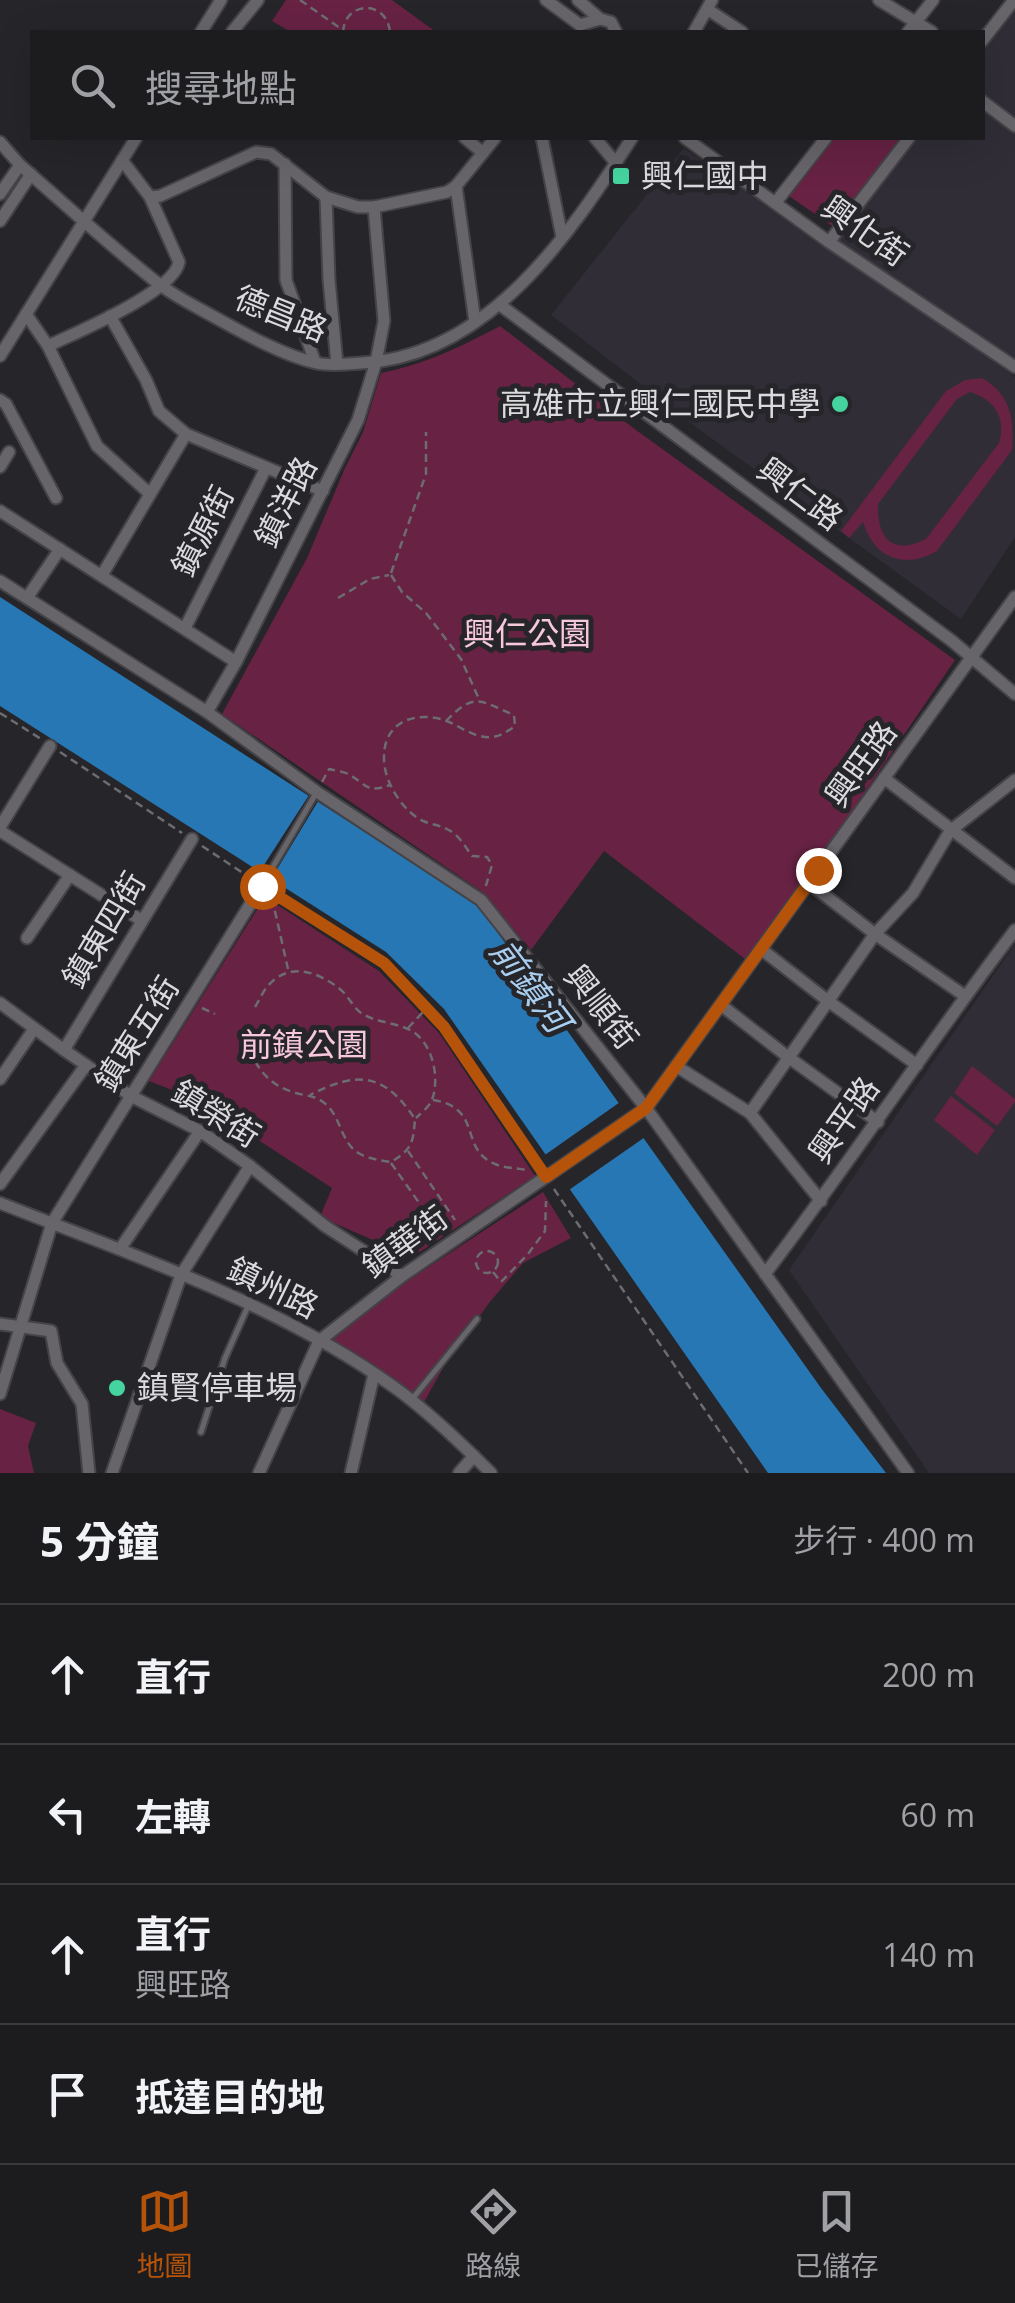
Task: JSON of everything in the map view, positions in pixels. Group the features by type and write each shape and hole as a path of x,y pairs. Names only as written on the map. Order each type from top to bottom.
{"street":[{"path":"202,30 221,0"},
{"path":"234,30 258,0"},
{"path":"546,0 577,29 600,19"},
{"path":"578,0 600,19 611,22 615,30"},
{"path":"880,0 912,28 932,0"},
{"path":"985,37 1014,0"},
{"path":"695,30 709,4 740,30"},
{"path":"985,103 1015,126"},
{"path":"0,356 135,140"},
{"path":"468,140 483,152"},
{"path":"150,197 256,152 270,154 326,197 358,207 374,206 440,195 456,186 493,140"},
{"path":"542,140 562,237"},
{"path":"597,140 616,163"},
{"name":"德昌路","path":"0,142 31,174 161,286 252,338 315,362 337,364 376,362 411,354 444,341 500,305 584,210 631,140"},
{"name":"興化街","path":"688,140 829,242 1015,367"},
{"path":"776,202 824,140"},
{"path":"829,242 907,140"},
{"path":"48,346 161,286 178,269 179,262 150,197 122,160"},
{"path":"0,194 20,164"},
{"path":"285,164 286,280 315,362"},
{"path":"0,220 31,174"},
{"path":"456,186 475,322"},
{"path":"326,197 337,364"},
{"name":"鎮洋路","path":"207,712 358,420 384,321 374,206"},
{"name":"興仁路","path":"500,305 972,656 1015,694"},
{"path":"26,314 48,346 97,446 150,494"},
{"path":"110,316 159,411 186,434"},
{"path":"0,400 6,404 56,498"},
{"name":"鎮源街","path":"102,575 186,434 266,468 185,628"},
{"path":"0,466 8,452"},
{"path":"266,468 323,491"},
{"path":"0,511 236,662"},
{"path":"27,598 60,549"},
{"name":"興順街","path":"0,581 207,712 316,794 481,900 646,1108 908,1473"},
{"name":"興旺路","path":"646,1108 1015,597"},
{"path":"50,746 0,829 141,920"},
{"path":"884,778 1015,878"},
{"path":"750,1113 876,934 913,893 950,831 1015,780"},
{"name":"鎮東四街","path":"64,1050 192,839"},
{"path":"27,938 70,875"},
{"name":"鎮東五街","path":"0,1394 52,1224 265,880"},
{"path":"809,883 965,996"},
{"name":"興平路","path":"765,1274 1015,930"},
{"path":"761,949 917,1065"},
{"name":"鎮榮街","path":"0,1003 131,1096 200,1132 325,1226 402,1276"},
{"path":"721,1004 878,1122"},
{"path":"0,1078 34,1028"},
{"path":"0,1184 86,1065"},
{"path":"676,1066 750,1113 821,1200"},
{"name":"鎮華街","path":"260,1473 319,1341 402,1276 646,1108"},
{"path":"120,1249 200,1132"},
{"path":"112,1473 182,1275 250,1166"},
{"name":"鎮州路","path":"1,1208 120,1249 249,1304 319,1341 411,1400 491,1473"},
{"path":"0,1324 52,1331 57,1364 82,1404 89,1473"},
{"path":"351,1473 374,1374"},
{"path":"459,1473 474,1456"}],"lane":[{"path":"265,880 316,794"},
{"path":"201,1432 225,1358 249,1304"},
{"path":"411,1400 477,1319"}],"path":[{"path":"300,0 341,30"},
{"path":"342,30 354,9 370,6 384,14 390,30"},
{"path":"390,575 426,474 426,432"},
{"path":"338,598 370,579 390,575"},
{"path":"390,575 461,658 479,700"},
{"path":"446,720 463,704 479,700 514,715 515,726 500,737 480,736 446,720 426,716 402,719 389,733 384,756 391,785 404,805 420,820 450,830 472,856 487,857 492,865 481,900"},
{"path":"0,712 192,839 265,880 384,963 444,1027 748,1473"},
{"path":"316,794 330,769 346,772 365,788 391,785"},
{"path":"272,898 288,970"},
{"path":"256,1008 267,986 288,970 295,970 323,978 344,992 359,1012 415,1033 435,1066 432,1100 415,1119 408,1151 391,1162"},
{"path":"200,1006 214,1014"},
{"path":"407,1029 424,1010"},
{"path":"249,1050 270,1082 320,1100 331,1108 353,1150 391,1162 438,1232"},
{"path":"310,1096 345,1080 360,1078 384,1086 415,1119"},
{"path":"432,1100 447,1102 464,1114 476,1151 494,1164 526,1170"},
{"path":"408,1151 455,1220"},
{"path":"493,1272 501,1282 528,1254 544,1231 546,1200"},
{"path":"478,1247 497,1257 493,1272 478,1268 482,1252"}],"shaded area":[{"path":"1015,0 1015,367 829,242 907,140 985,140 985,38"},
{"name":"高雄市立興仁國民中學","path":"684,148 1015,377 1015,537 961,619 700,430 551,315"},
{"path":"1015,944 1015,1473 929,1473 789,1270"}],"green space":[{"path":"286,0 392,0 433,30 288,30 272,21"},
{"path":"832,140 902,140 835,228 789,196"},
{"name":"興仁公園","path":"500,326 636,430 955,660 749,962 604,851 531,950 481,891 222,714 307,558 363,432 381,373 442,354"},
{"path":"982,378 1005,399 1013,428 1012,450 937,551 913,560 892,557 875,544 863,522 849,538 841,531 946,391 965,380","holes":["970,392 992,405 999,418 999,443 926,539 904,545 889,541 880,526 878,504 957,399"]},
{"name":"前鎮公園","path":"265,897 379,971 439,1033 535,1176 412,1257 320,1217 332,1188 195,1099 149,1081"},
{"path":"972,1066 1015,1099 997,1126 954,1093"},
{"path":"951,1096 995,1130 977,1155 934,1120"},
{"path":"543,1192 571,1238 523,1263 489,1303 423,1404 366,1361 320,1338"},
{"path":"0,1409 36,1423 28,1446 34,1473 0,1473"}],"water":[{"name":"前鎮河","path":"0,597 478,905 821,1388 886,1473 768,1473 444,1009 386,952 0,706"}],"pier":[{"path":"311,792 320,798 273,876 262,868"},
{"path":"623,1100 648,1135 566,1192 542,1157"}],"place":[{"name":"興仁國中","path":"621,176"},
{"name":"高雄市立興仁國民中學","path":"840,404"},
{"name":"鎮賢停車場","path":"117,1388"}],"route":[{"path":"262,886 384,963 444,1027 546,1177 646,1108 818,870"}]}
